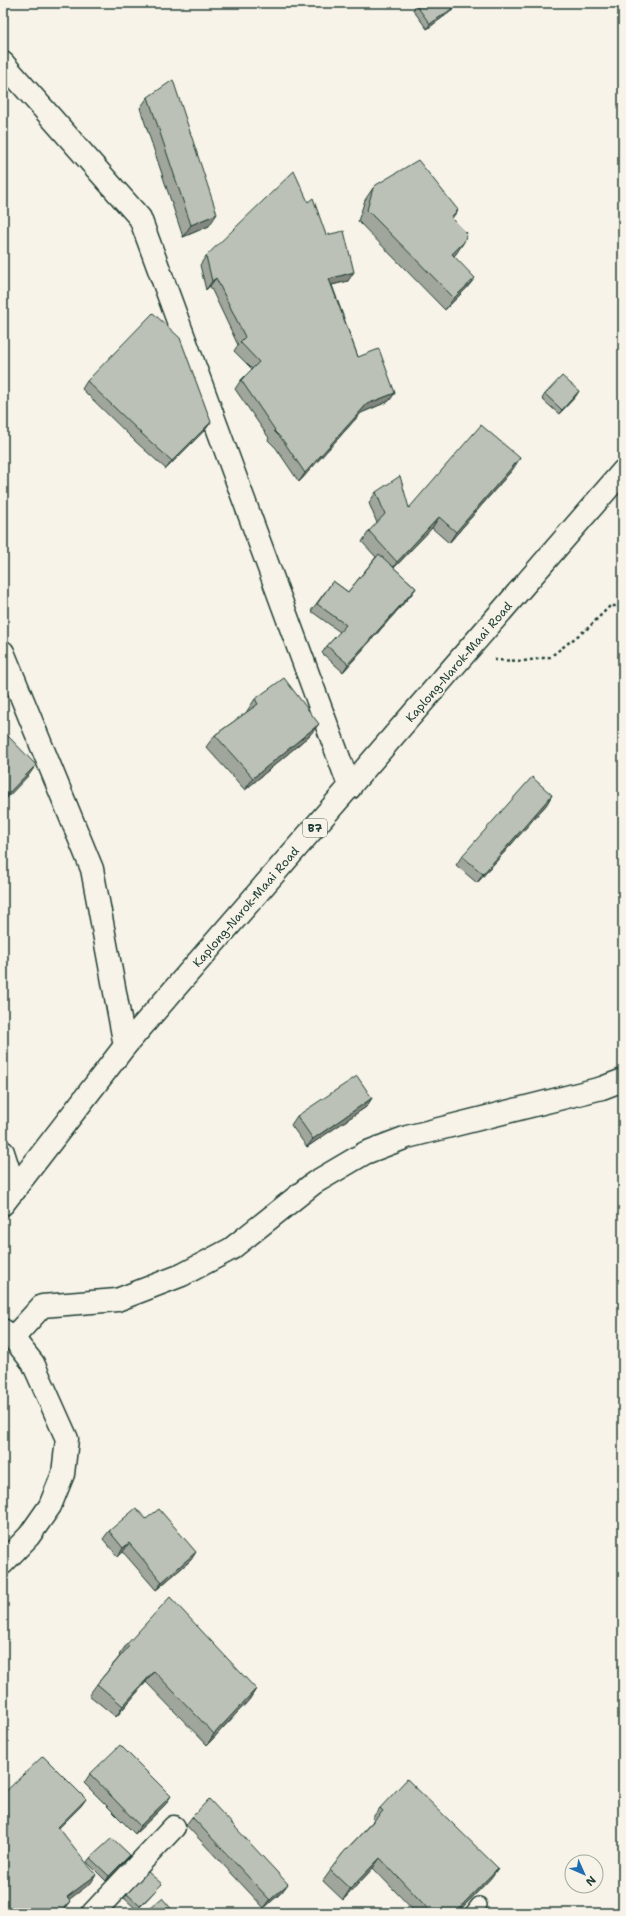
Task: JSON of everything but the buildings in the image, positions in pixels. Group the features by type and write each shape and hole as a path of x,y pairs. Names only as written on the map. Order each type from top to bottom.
{"main road":[{"path":"3,63 140,218 350,788"},
{"name":"Kaplong-Narok-Maai Road","path":"9,1197 125,1046 462,659 623,471"},
{"path":"3,652 92,869 125,1046"},
{"path":"3,1563 29,1536 50,1506 63,1474 67,1439 33,1363 8,1334 42,1306 117,1300 182,1275 231,1249 314,1183 365,1154 407,1138 602,1088 623,1080"},
{"path":"3,1152 9,1197"},
{"path":"93,1913 174,1827"}],"path":[{"path":"462,659 524,661 550,657 588,628 610,606 623,606"}]}
